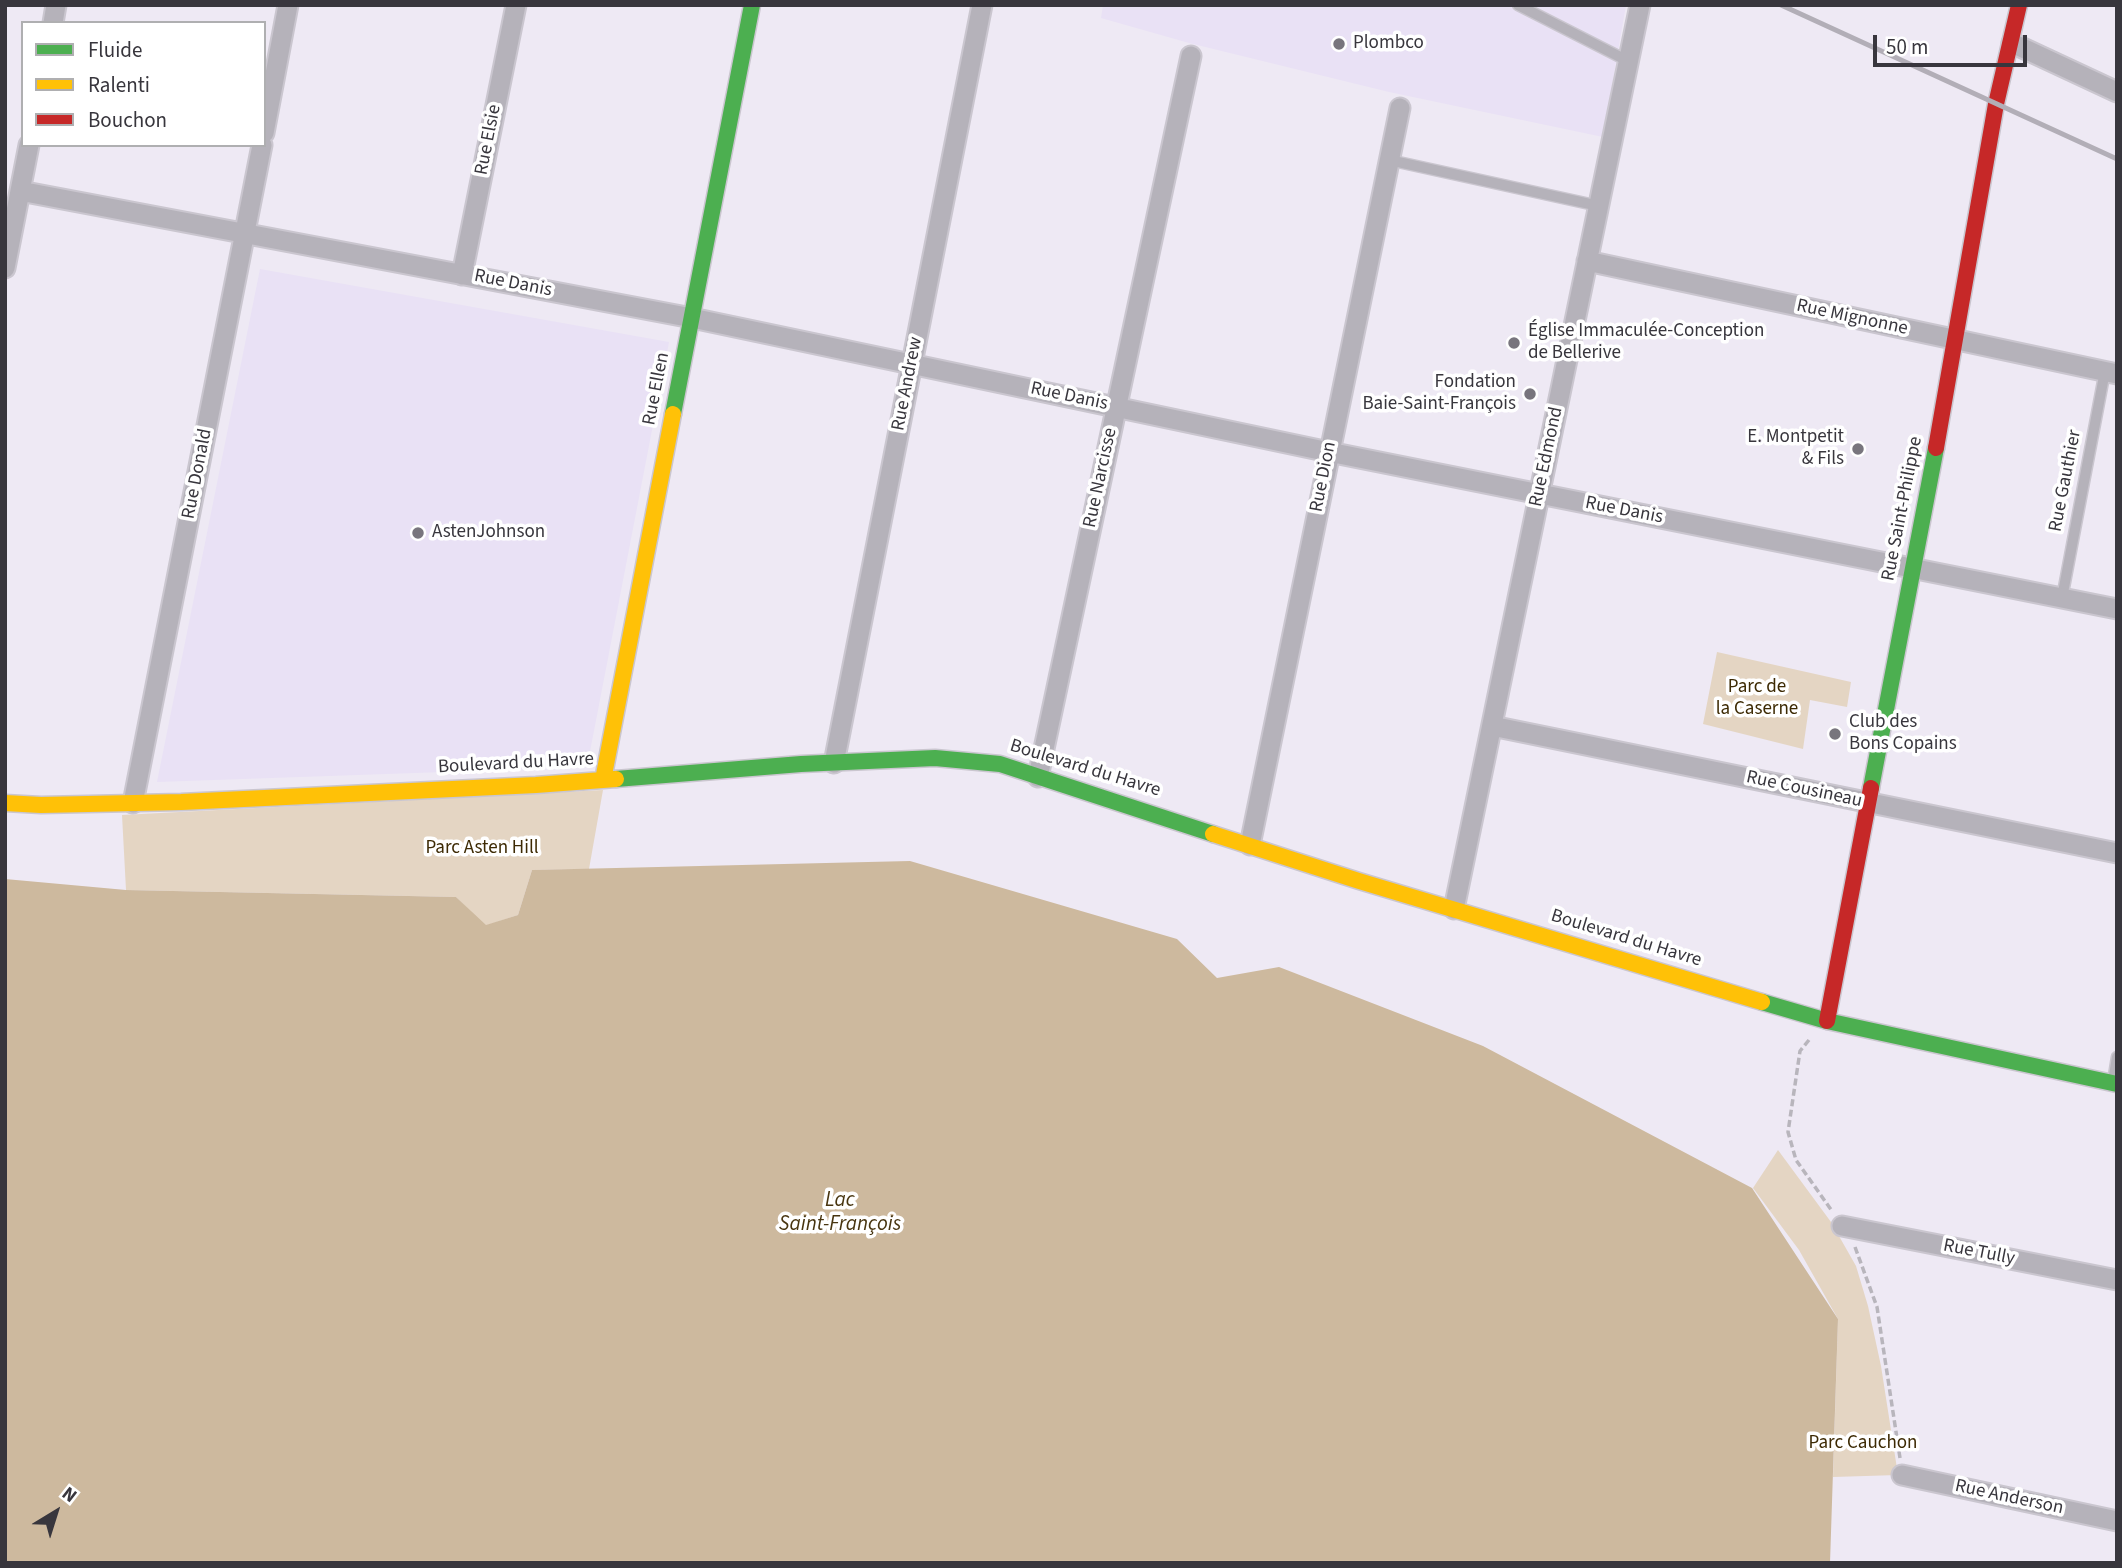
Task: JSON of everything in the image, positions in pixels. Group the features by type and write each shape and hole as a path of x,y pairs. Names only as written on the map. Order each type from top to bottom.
{"street":[{"path":"266,122 288,5"},
{"name":"Rue Elsie","path":"462,275 516,5"},
{"name":"Rue Ellen","path":"603,780 752,5"},
{"name":"Rue Andrew","path":"834,763 982,5"},
{"name":"Rue Edmond","path":"1454,909 1640,5"},
{"name":"Rue Saint-Philippe","path":"1827,1021 1956,341 1996,104 2019,5"},
{"path":"2012,43 2117,92"},
{"name":"Rue Narcisse","path":"1038,777 1191,56"},
{"name":"Rue Dion","path":"1250,845 1400,108"},
{"path":"5,268 29,147"},
{"name":"Rue Donald","path":"133,803 262,147"},
{"name":"Rue Danis","path":"20,191 692,318 1329,452 2117,609"},
{"name":"Rue Mignonne","path":"1587,261 2111,373"},
{"name":"Rue Cousineau","path":"1492,726 2117,853"},
{"name":"Boulevard du Havre","path":"5,803 133,803 536,785 935,758 1000,764 1454,909 1827,1021 2115,1083"},
{"name":"Rue Tully","path":"1842,1226 2117,1280"},
{"name":"Rue Anderson","path":"1902,1475 2117,1521"}],"lane":[{"path":"1518,5 1628,61"},
{"path":"1389,160 1599,206"},
{"name":"Rue Gauthier","path":"2062,598 2111,373"},
{"path":"2115,1083 2117,1057"}],"shaded area":[{"path":"1103,5 1626,5 1603,137 1389,92 1189,43 1101,18"},
{"path":"260,269 669,342 587,767 157,782"}],"green space":[{"name":"Parc de la Caserne","path":"1717,652 1851,682 1847,707 1810,700 1803,749 1703,724"},
{"name":"Parc Asten Hill","path":"603,790 589,869 532,870 518,915 485,926 456,897 126,890 122,815"},
{"name":"Parc Cauchon","path":"1778,1150 1831,1222 1856,1266 1881,1366 1898,1475 1833,1477 1838,1319 1799,1250 1753,1188"}],"water":[{"name":"Lac Saint-François","path":"910,861 1177,939 1217,978 1279,967 1483,1046 1752,1188 1838,1319 1830,1563 5,1563 5,879 126,890 456,897 486,925 518,915 532,870"}],"railway":[{"path":"1781,5 2117,159"}],"traffic: fast":[{"path":"673,414 752,5"},
{"path":"1871,788 1936,448"},
{"path":"616,779 801,764 935,758 1000,764 1213,834"},
{"path":"1762,1002 1827,1021 2117,1084"}],"traffic: slow":[{"path":"603,780 673,414"},
{"path":"5,803 41,805 181,802 616,779"},
{"path":"1213,834 1359,881 1762,1002"}],"traffic: jam":[{"path":"1936,448 1996,104 2019,5"},
{"path":"1827,1021 1871,788"}],"place":[{"name":"Plombco","path":"1339,44"},
{"name":"Église Immaculée-Conception de Bellerive","path":"1514,343"},
{"name":"Fondation Baie-Saint-François","path":"1530,394"},
{"name":"E. Montpetit & Fils","path":"1858,449"},
{"name":"AstenJohnson","path":"418,533"},
{"name":"Club des Bons Copains","path":"1835,734"}]}
